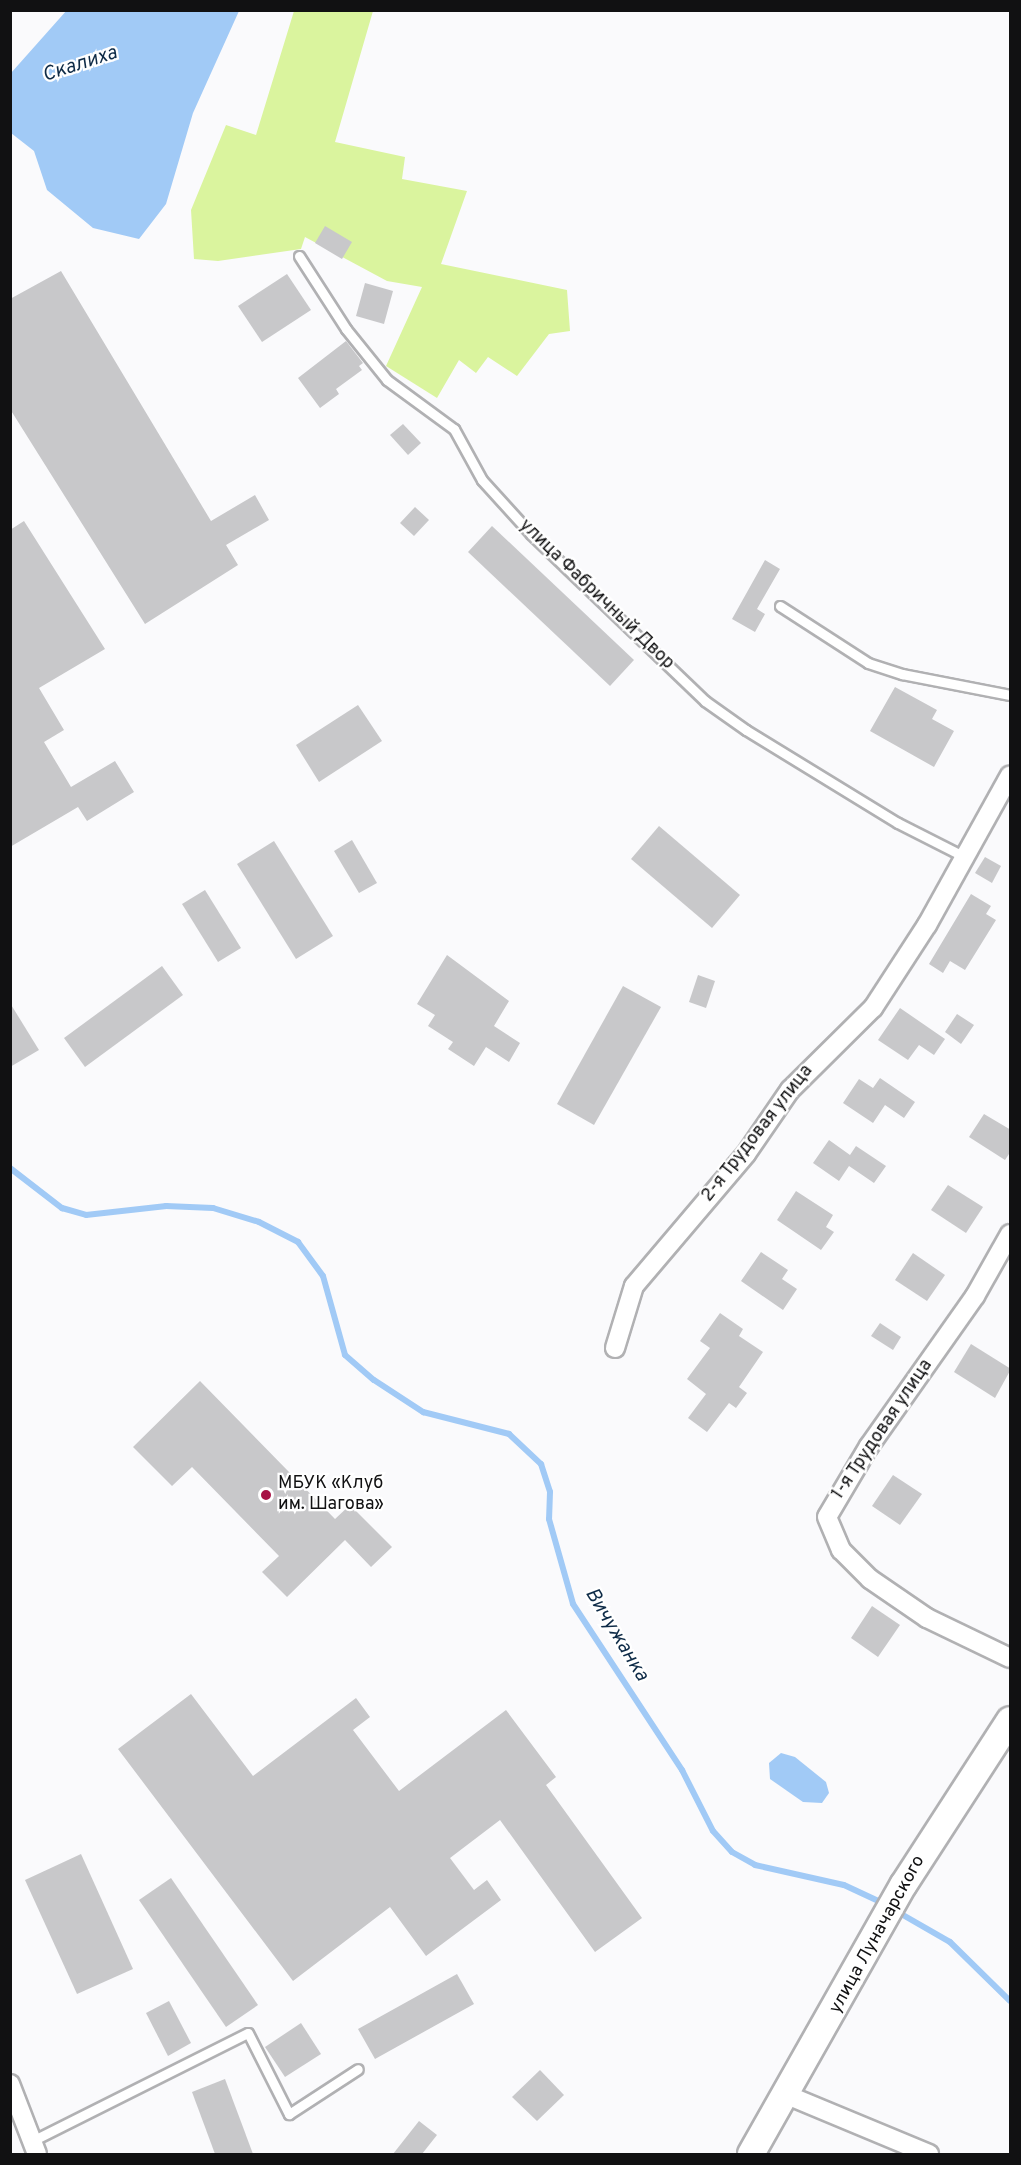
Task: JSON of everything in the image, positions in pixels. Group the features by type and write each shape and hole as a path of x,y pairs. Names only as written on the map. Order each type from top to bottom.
{"main road":[{"name":"улица Луначарского","path":"751,2154 867,1956 904,1884 1011,1720"}],"street":[{"name":"2-я Трудовая улица","path":"615,1348 634,1286 746,1154 790,1090 818,1058 873,1008 927,925 1011,775"},
{"name":"1-я Трудовая улица","path":"1011,1234 975,1296 869,1446 827,1517 841,1550 870,1579 927,1618 1011,1658"},
{"path":"10,2084 35,2148"},
{"path":"787,2095 929,2154"}],"lane":[{"name":"улица Фабричный Двор","path":"299,256 346,329 387,380 454,429 482,480 531,534 705,701 746,730 898,823 965,857"},
{"path":"780,606 868,663 902,674 1011,695"},
{"path":"35,2148 248,2033 289,2114 358,2069"}],"green space":[{"path":"294,11 373,11 335,142 405,157 402,179 467,191 441,264 567,290 570,331 549,334 517,376 488,357 476,373 459,360 437,398 386,366 422,287 387,281 305,237 301,249 218,261 194,259 191,210 226,125 256,135"}],"water":[{"name":"Скалиха","path":"67,10 239,11 193,113 166,204 139,239 93,228 47,190 34,151 11,133 11,73"},
{"path":"781,1753 795,1757 826,1782 829,1793 822,1803 803,1802 770,1779 769,1763"}],"building":[{"path":"325,226 352,242 342,259 315,243"},
{"path":"61,271 211,521 255,495 269,520 226,545 238,565 145,624 10,409 10,299"},
{"path":"287,274 311,310 262,342 238,306"},
{"path":"365,283 393,291 384,324 356,316"},
{"path":"346,341 363,363 359,366 362,370 336,389 339,394 320,408 298,378"},
{"path":"403,424 421,443 408,455 390,435"},
{"path":"415,507 429,520 414,536 400,523"},
{"path":"24,521 105,649 39,688 64,730 44,742 71,787 115,761 134,792 87,821 78,807 10,847 10,530"},
{"path":"492,526 634,660 610,686 468,552"},
{"path":"765,560 780,569 757,609 765,614 755,632 732,619"},
{"path":"895,687 937,710 932,719 954,731 934,767 870,731"},
{"path":"358,705 382,741 319,782 296,745"},
{"path":"659,826 740,895 712,928 631,859"},
{"path":"352,840 377,883 359,893 334,851"},
{"path":"274,841 333,936 296,959 237,864"},
{"path":"985,857 1001,866 992,883 975,873"},
{"path":"205,890 241,948 218,962 182,904"},
{"path":"971,894 991,906 986,914 996,920 965,970 950,961 943,973 929,964"},
{"path":"447,955 509,1001 494,1026 520,1043 509,1062 486,1047 474,1066 448,1049 453,1042 428,1026 435,1015 417,1004"},
{"path":"162,966 183,995 85,1067 64,1038"},
{"path":"698,975 715,981 706,1008 689,1002"},
{"path":"623,986 661,1007 594,1125 557,1104"},
{"path":"10,1003 39,1050 10,1067"},
{"path":"900,1008 945,1039 934,1055 919,1045 908,1060 878,1040"},
{"path":"957,1014 974,1025 961,1044 945,1032"},
{"path":"880,1078 915,1102 904,1118 885,1105 873,1123 843,1103 859,1079 873,1088"},
{"path":"984,1114 1011,1130 1011,1151 1005,1160 969,1137"},
{"path":"829,1140 850,1155 856,1146 886,1166 874,1183 849,1166 839,1181 813,1163"},
{"path":"948,1185 983,1207 966,1233 931,1210"},
{"path":"796,1191 833,1215 826,1227 834,1232 821,1250 777,1220"},
{"path":"761,1252 788,1270 782,1279 797,1289 783,1310 741,1281"},
{"path":"913,1253 945,1275 927,1301 895,1280"},
{"path":"720,1313 743,1329 739,1336 763,1352 739,1387 747,1393 736,1408 729,1403 707,1432 688,1418 706,1394 687,1379 710,1348 700,1341"},
{"path":"880,1323 901,1337 893,1350 871,1336"},
{"path":"971,1344 1011,1369 995,1398 954,1372"},
{"name":"МБУК «Клуб им. Шагова»","path":"200,1381 335,1519 350,1505 392,1547 371,1567 345,1540 287,1597 262,1572 279,1556 192,1467 172,1486 133,1447"},
{"path":"893,1475 922,1494 900,1525 872,1506"},
{"path":"872,1606 900,1625 878,1657 851,1638"},
{"path":"191,1694 253,1776 356,1698 370,1717 353,1730 399,1791 506,1710 556,1777 546,1785 642,1918 595,1952 500,1820 450,1858 474,1890 487,1880 501,1900 426,1956 390,1907 293,1981 118,1749"},
{"path":"81,1854 133,1969 77,1994 25,1880"},
{"path":"171,1878 258,2005 226,2027 139,1900"},
{"path":"457,1974 474,2004 375,2059 358,2029"},
{"path":"169,2001 191,2043 168,2056 146,2013"},
{"path":"301,2023 321,2054 285,2077 265,2047"},
{"path":"540,2070 564,2095 537,2121 512,2097"},
{"path":"225,2079 253,2154 215,2154 192,2092"},
{"path":"419,2121 437,2135 422,2154 393,2154"}],"waterway":[{"name":"Вичужанка","path":"10,1168 62,1208 86,1215 166,1206 213,1208 259,1222 298,1242 323,1276 345,1355 374,1380 423,1412 509,1434 541,1464 550,1492 549,1519 573,1604 682,1770 713,1831 732,1852 755,1865 844,1885 885,1904"},
{"name":"Вичужанка","path":"896,1911 950,1942 1010,2001"}],"place":[{"name":"МБУК «Клуб им. Шагова»","path":"266,1495"}]}
